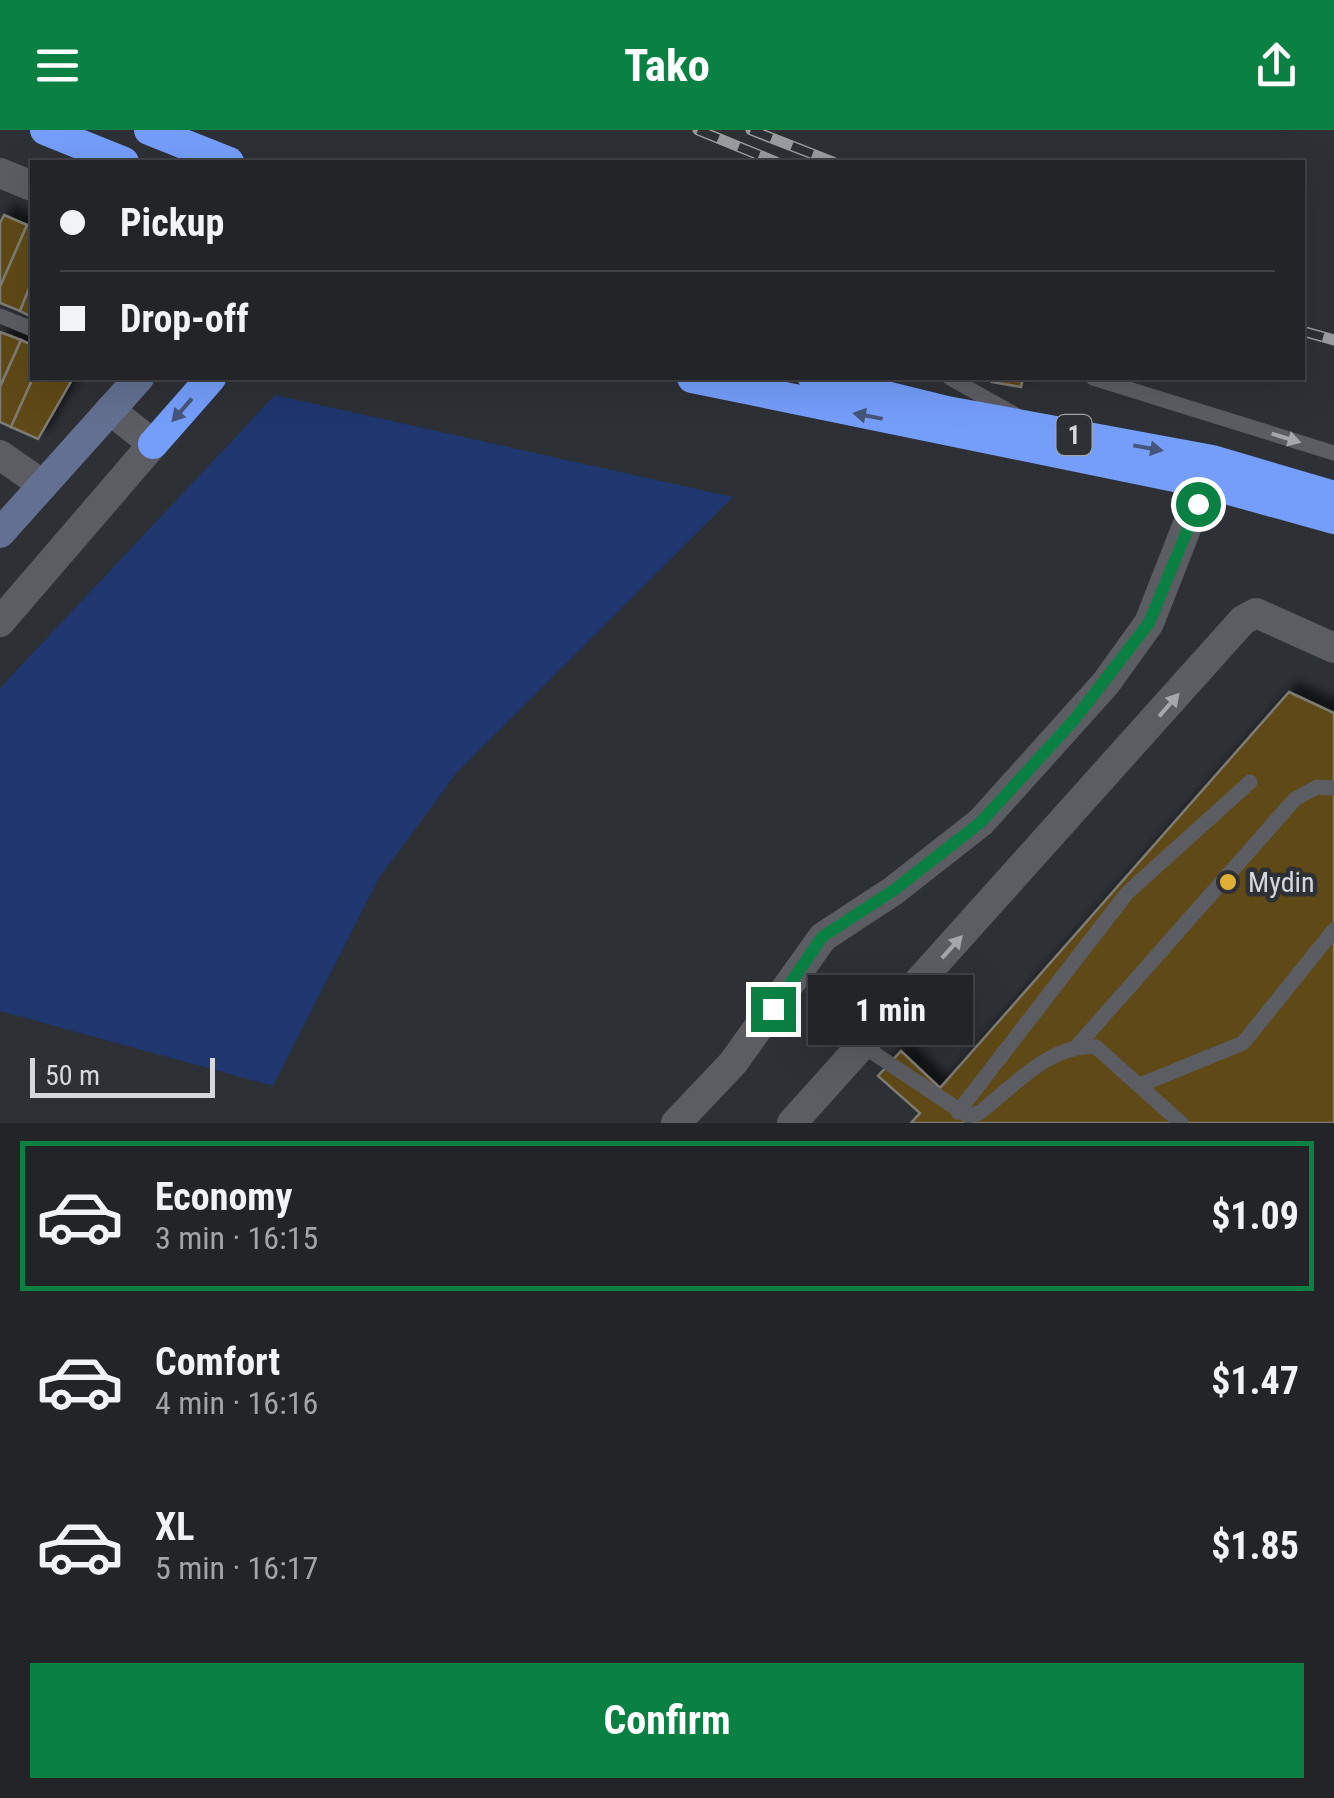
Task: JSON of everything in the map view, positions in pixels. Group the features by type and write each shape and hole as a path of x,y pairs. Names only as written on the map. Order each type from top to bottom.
{"highway":[{"path":"46,130 119,160"},
{"path":"149,130 224,160"},
{"path":"153,444 209,380"},
{"name":"1","path":"702,380 1204,483 1334,519"},
{"name":"1","path":"822,380 1040,429 1212,460 1334,496"}],"street":[{"path":"0,173 30,185"},
{"path":"0,533 133,380"},
{"path":"0,622 153,444 110,410"},
{"path":"0,456 42,485"},
{"path":"676,1123 733,1063 822,937 894,890 981,822 1085,708 1149,623 1204,483"},
{"path":"792,1123 1244,620 1256,614 1334,648"}],"lane":[{"path":"0,316 30,328"},
{"path":"954,380 1040,429"},
{"path":"1099,380 1334,453"},
{"path":"958,1112 1127,894 1250,782"},
{"path":"862,1046 958,1112 979,1113 1056,1054 1078,1045 1296,799 1317,787 1334,788"},
{"path":"1140,1084 1243,1043 1334,930"},
{"path":"1078,1045 1096,1047 1180,1123"}],"shaded area":[{"path":"275,395 733,497 457,772 379,878 273,1086 0,1011 0,688"}],"building":[{"path":"4,215 27,225 0,287 0,223"},
{"path":"27,225 30,226 30,286 20,311 0,303 0,287"},
{"path":"30,286 30,316 20,311"},
{"path":"0,332 21,340 0,387"},
{"path":"21,340 30,344 32,380 11,427 0,422 0,387"},
{"path":"32,380 72,380 38,439 11,427"},
{"path":"992,380 1023,380 1021,387"},
{"name":"Mydin","path":"1289,692 1334,713 1334,1123 911,1123 920,1113 878,1076 901,1051 940,1088"}],"railway":[{"path":"698,130 771,160"},
{"path":"751,130 828,160"},
{"path":"1305,332 1334,340"}],"place":[{"name":"Mydin","path":"1228,882"}],"route":[{"path":"773,1009 822,937 894,890 981,822 1106,682 1149,623 1198,504"}]}
